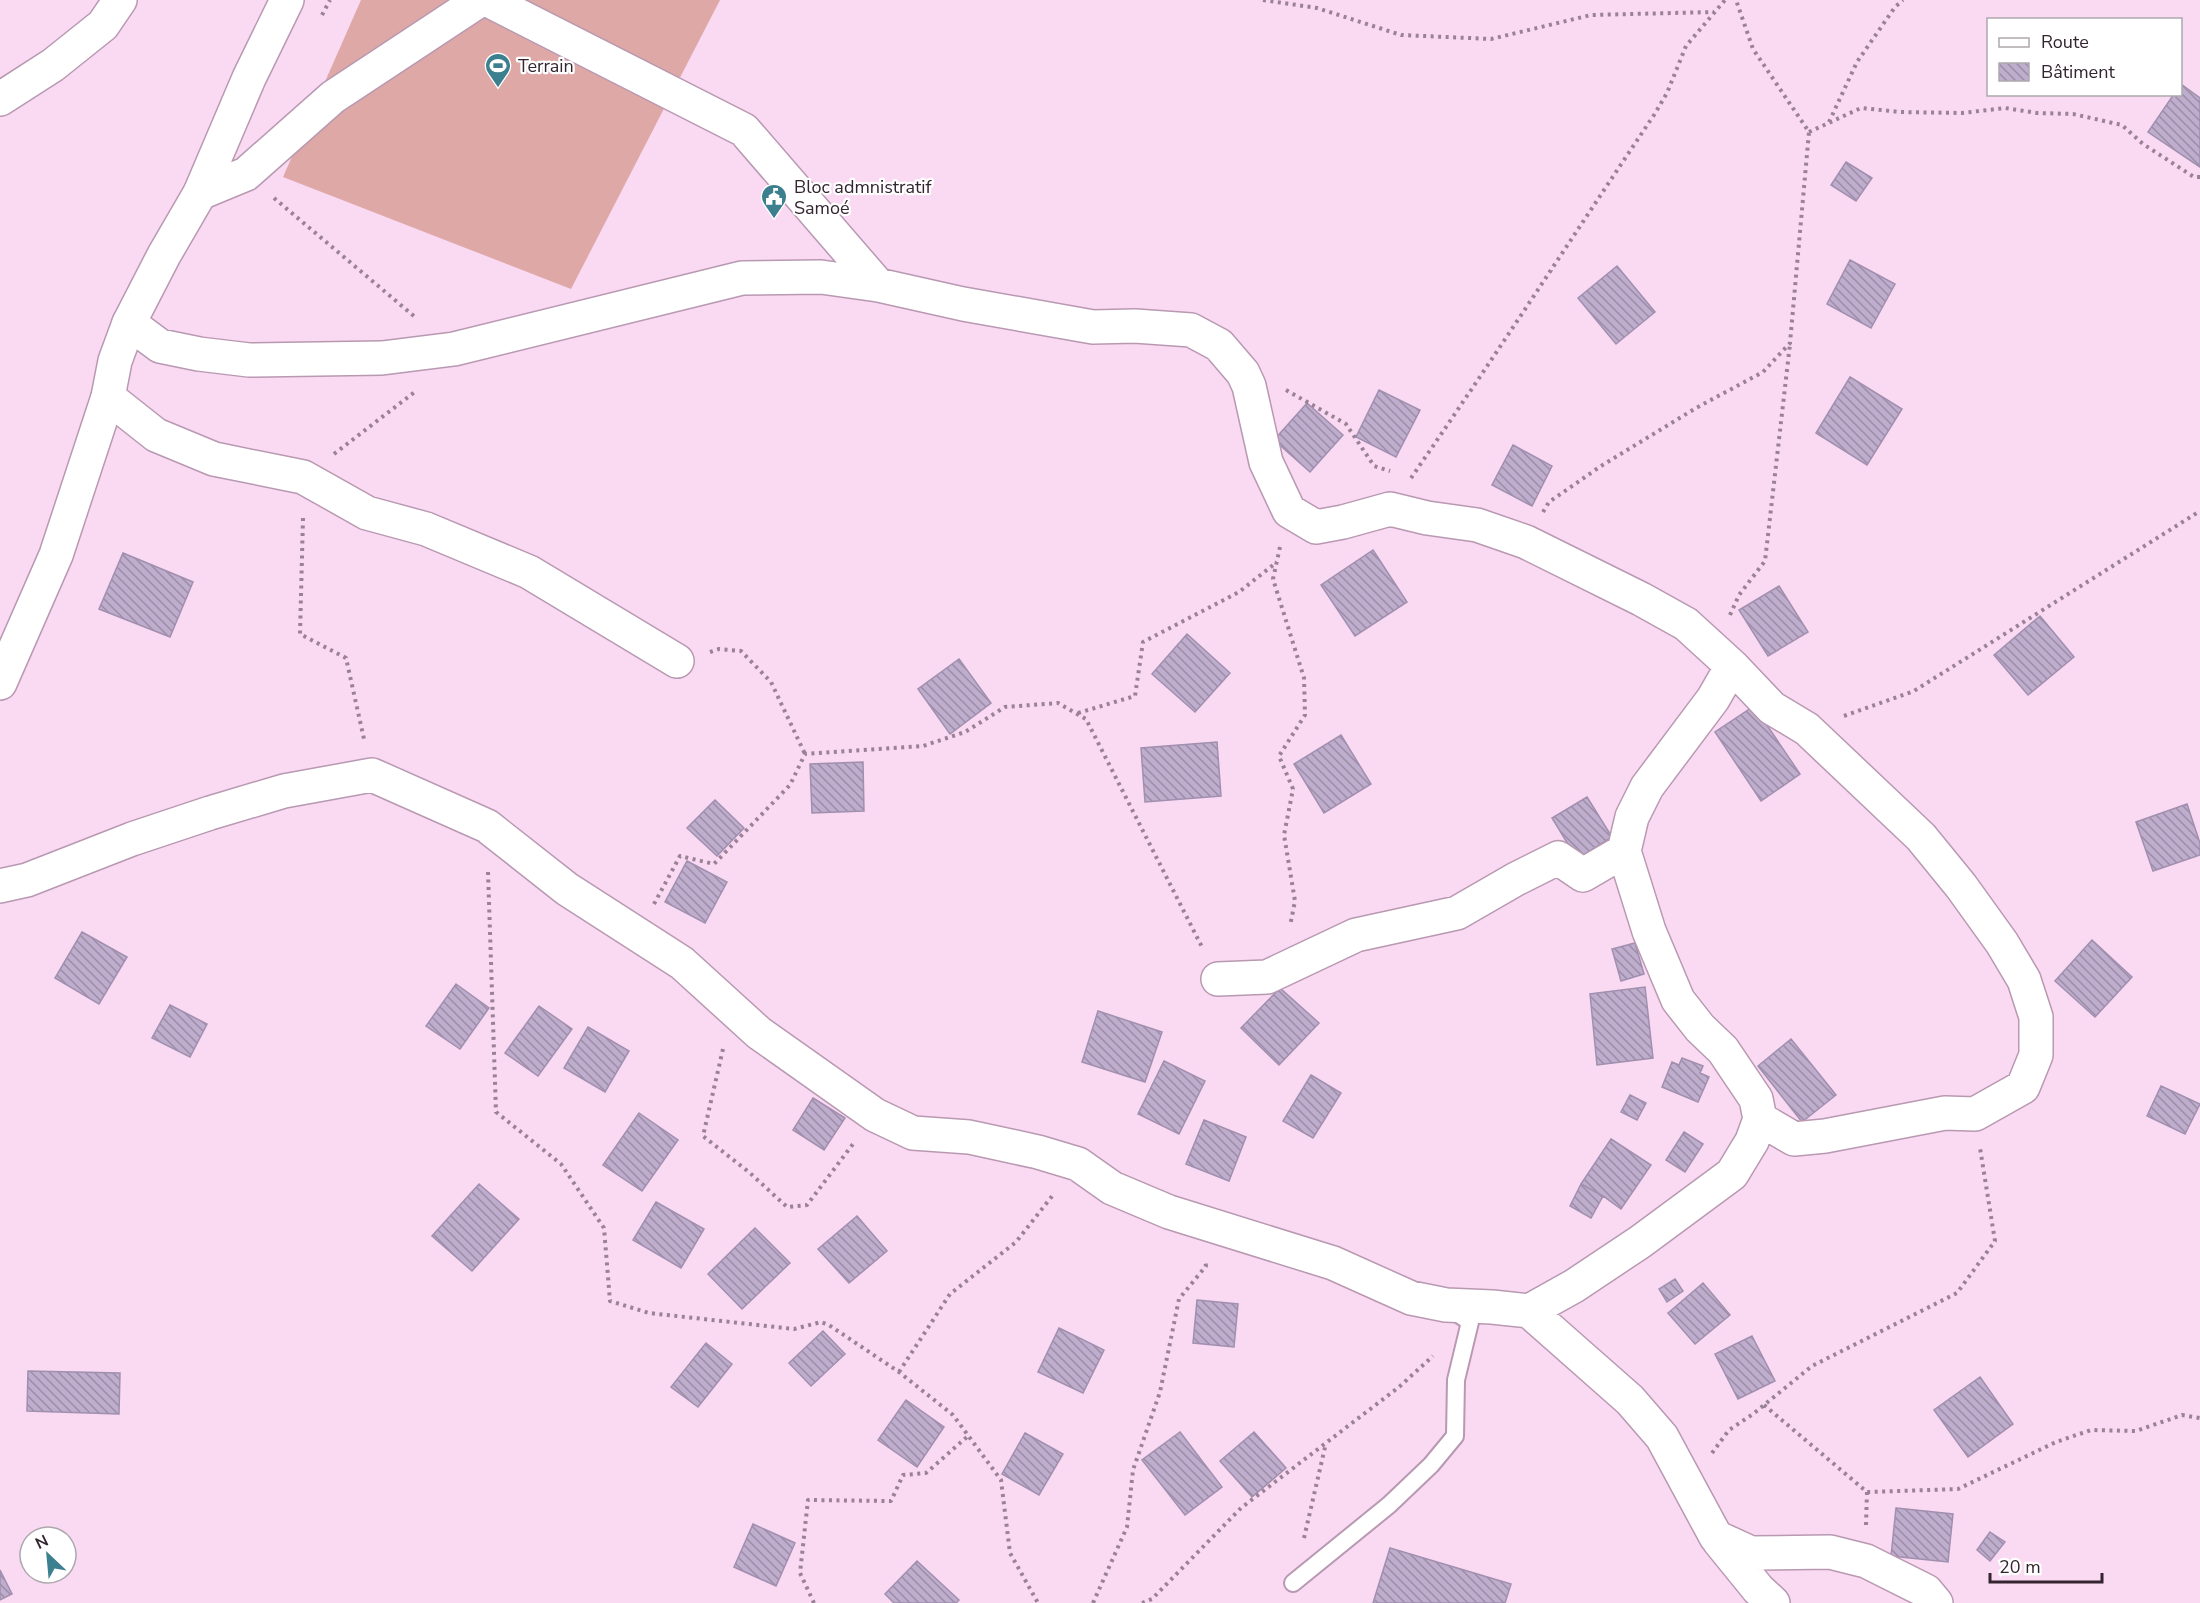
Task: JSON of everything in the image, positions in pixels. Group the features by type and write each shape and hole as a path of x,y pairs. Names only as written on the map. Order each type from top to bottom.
{"street":[{"path":"0,99 53,65 103,25 120,0"},
{"path":"0,683 56,555 108,397 115,361 129,323 164,255 200,193 249,78 287,0"},
{"path":"200,193 246,174 333,97 480,0"},
{"path":"488,0 744,130 878,285"},
{"path":"129,323 160,346 199,354 249,360 382,358 454,349 742,278 821,277 878,285 963,304 1093,327 1135,326 1191,330 1219,345 1243,373 1249,386 1266,462 1289,511 1316,526 1343,522 1390,508 1427,519 1477,525 1526,542 1589,571 1686,624 1772,708 1807,729 1921,837 1995,933 2024,980 2036,1017 2036,1055 2024,1086 1975,1114 1945,1113 1826,1136 1794,1139 1760,1119"},
{"path":"108,397 156,435 214,459 303,477 367,513 426,529 529,572 677,661"},
{"path":"0,886 27,880 132,839 210,813 284,791 372,775 487,826 567,889 682,963 759,1033 875,1115 913,1133 969,1137 1038,1152 1078,1164 1112,1188 1203,1223 1333,1263 1411,1298 1458,1314 1492,1307 1529,1311 1574,1286 1640,1242 1732,1174 1752,1141 1760,1119 1756,1099 1723,1050 1700,1028 1678,1000 1649,931 1624,851 1632,817 1647,787 1713,699 1723,658"},
{"path":"1218,979 1267,977 1356,935 1457,913 1558,858 1583,875 1624,851"},
{"path":"1529,1311 1587,1365 1630,1400 1662,1437 1716,1538 1758,1589 1773,1603"},
{"path":"1716,1538 1750,1553 1830,1552 1866,1561 1926,1591 1936,1603"}],"lane":[{"path":"1293,1583 1389,1505 1431,1465 1455,1436 1458,1314"}],"path":[{"path":"1263,0 1317,8 1401,34 1491,39 1591,15 1714,12"},
{"path":"1390,508 1489,365 1654,115 1667,93 1686,46 1725,0"},
{"path":"1723,658 1739,595 1765,561 1790,343 1809,132 1753,49 1736,0"},
{"path":"1829,122 1857,62 1895,7 1903,0"},
{"path":"1809,132 1861,108 1900,112 1962,113 2005,108 2037,113 2073,114 2122,125 2143,144 2193,177 2200,177"},
{"path":"246,174 454,349"},
{"path":"1526,542 1548,502 1696,408 1763,372 1790,343"},
{"path":"1243,373 1292,392 1346,424 1374,466 1393,472"},
{"path":"372,775 345,658 300,634 303,477 423,386"},
{"path":"1402,475 1411,478"},
{"path":"1282,970 1295,901 1284,836 1293,789 1279,756 1305,715 1304,678 1273,579 1289,511"},
{"path":"1807,729 1914,691 2200,511"},
{"path":"1077,713 1135,696 1143,642 1239,592 1277,562"},
{"path":"677,661 719,649 741,651 771,682 805,754"},
{"path":"805,754 923,746 965,732 1005,707 1058,703 1077,713 1086,719 1218,979"},
{"path":"638,934 680,856 714,864 790,785 805,754"},
{"path":"487,826 496,1112 561,1164 604,1228 610,1301 649,1313 794,1329 821,1322 899,1372 953,1415 1001,1479 1010,1553 1038,1603"},
{"path":"721,1040 723,1049 703,1136 750,1173 787,1207 807,1205 875,1115"},
{"path":"1687,1487 1729,1430 1812,1366 1957,1293 1995,1241 1975,1114"},
{"path":"899,1372 950,1294 1016,1242 1078,1164"},
{"path":"1093,1603 1127,1527 1133,1470 1160,1392 1179,1299 1206,1266 1203,1223"},
{"path":"1142,1603 1152,1599 1241,1508 1399,1387 1458,1314"},
{"path":"1764,1405 1867,1492 1958,1489 2056,1442 2091,1430 2136,1431 2182,1415 2200,1418"},
{"path":"814,1603 800,1573 808,1500 891,1501 903,1475 926,1473 968,1436"},
{"path":"1293,1583 1327,1442"}],"shaded area":[{"name":"Terrain","path":"361,0 720,0 571,289 283,177"}],"building":[{"path":"2182,85 2200,98 2200,167 2148,132 2173,96 2182,96"},
{"path":"1846,162 1872,178 1856,201 1831,185"},
{"path":"1850,260 1895,284 1871,328 1827,304"},
{"path":"1617,266 1655,312 1616,344 1578,298"},
{"path":"1850,377 1902,409 1867,465 1816,433"},
{"path":"1379,390 1420,410 1396,457 1356,437"},
{"path":"1307,403 1343,435 1310,472 1274,440"},
{"path":"1513,445 1552,466 1532,506 1492,485"},
{"path":"1373,550 1407,602 1355,636 1321,585"},
{"path":"123,553 193,582 170,637 99,609"},
{"path":"1779,586 1808,632 1768,656 1739,610"},
{"path":"2040,616 2074,657 2028,695 1994,655"},
{"path":"1187,634 1230,673 1195,712 1152,674"},
{"path":"959,659 991,703 950,734 918,689"},
{"path":"1754,706 1800,774 1761,801 1715,732"},
{"path":"1341,735 1371,784 1324,813 1294,764"},
{"path":"1217,742 1221,796 1145,802 1141,748"},
{"path":"863,762 864,811 812,813 810,764"},
{"path":"1587,797 1612,837 1577,859 1552,818"},
{"path":"715,800 744,828 717,856 687,828"},
{"path":"2187,804 2200,843 2200,855 2153,871 2136,822"},
{"path":"687,861 727,882 705,923 665,902"},
{"path":"82,932 127,957 99,1004 55,978"},
{"path":"2092,940 2132,977 2095,1017 2055,981"},
{"path":"1635,943 1644,974 1621,981 1612,949"},
{"path":"456,984 489,1008 460,1049 426,1026"},
{"path":"1645,987 1653,1058 1597,1065 1590,994"},
{"path":"1280,988 1319,1023 1279,1065 1241,1028"},
{"path":"170,1005 207,1024 190,1057 152,1038"},
{"path":"539,1006 572,1029 538,1076 505,1053"},
{"path":"1098,1011 1162,1032 1145,1082 1082,1062"},
{"path":"588,1027 629,1051 605,1092 564,1068"},
{"path":"1791,1039 1836,1095 1802,1122 1758,1066"},
{"path":"1682,1058 1703,1066 1700,1073 1709,1077 1698,1102 1662,1087 1672,1062 1679,1065"},
{"path":"1164,1061 1205,1081 1179,1134 1138,1114"},
{"path":"1311,1075 1341,1093 1313,1138 1283,1121"},
{"path":"2161,1086 2200,1104 2185,1134 2147,1116"},
{"path":"1630,1095 1646,1103 1637,1120 1621,1112"},
{"path":"813,1098 845,1118 824,1150 793,1130"},
{"path":"639,1113 678,1140 642,1191 603,1165"},
{"path":"1204,1120 1246,1137 1229,1181 1186,1164"},
{"path":"1684,1132 1703,1144 1685,1172 1666,1160"},
{"path":"1611,1139 1651,1165 1621,1209 1581,1184"},
{"path":"479,1184 519,1219 472,1271 432,1236"},
{"path":"1581,1184 1603,1196 1591,1218 1570,1206"},
{"path":"656,1202 704,1229 681,1268 633,1240"},
{"path":"857,1216 887,1251 849,1283 818,1249"},
{"path":"755,1228 790,1263 742,1309 708,1274"},
{"path":"1675,1279 1683,1291 1667,1302 1659,1289"},
{"path":"1703,1283 1730,1315 1695,1344 1668,1313"},
{"path":"1197,1300 1238,1304 1234,1347 1193,1343"},
{"path":"1059,1328 1104,1350 1083,1393 1038,1372"},
{"path":"823,1331 845,1354 811,1386 789,1363"},
{"path":"1752,1336 1775,1381 1738,1399 1715,1354"},
{"path":"706,1343 732,1364 698,1407 671,1387"},
{"path":"28,1371 120,1373 119,1414 27,1411"},
{"path":"1980,1377 2013,1424 1968,1457 1934,1410"},
{"path":"906,1400 944,1427 917,1467 878,1440"},
{"path":"1180,1432 1222,1487 1185,1515 1142,1460"},
{"path":"1254,1432 1286,1468 1252,1497 1220,1461"},
{"path":"1025,1433 1063,1454 1039,1495 1002,1474"},
{"path":"1896,1508 1953,1514 1948,1562 1891,1556"},
{"path":"753,1524 795,1543 776,1586 734,1567"},
{"path":"1990,1532 2005,1542 1990,1561 1977,1550"},
{"path":"1390,1548 1511,1584 1505,1603 1373,1603"},
{"path":"917,1561 959,1600 956,1603 894,1603 885,1594"},
{"path":"0,1570 12,1594 0,1600"}],"place":[{"name":"Terrain","path":"498,89"},
{"name":"Bloc admnistratif Samoé","path":"774,220"}]}
